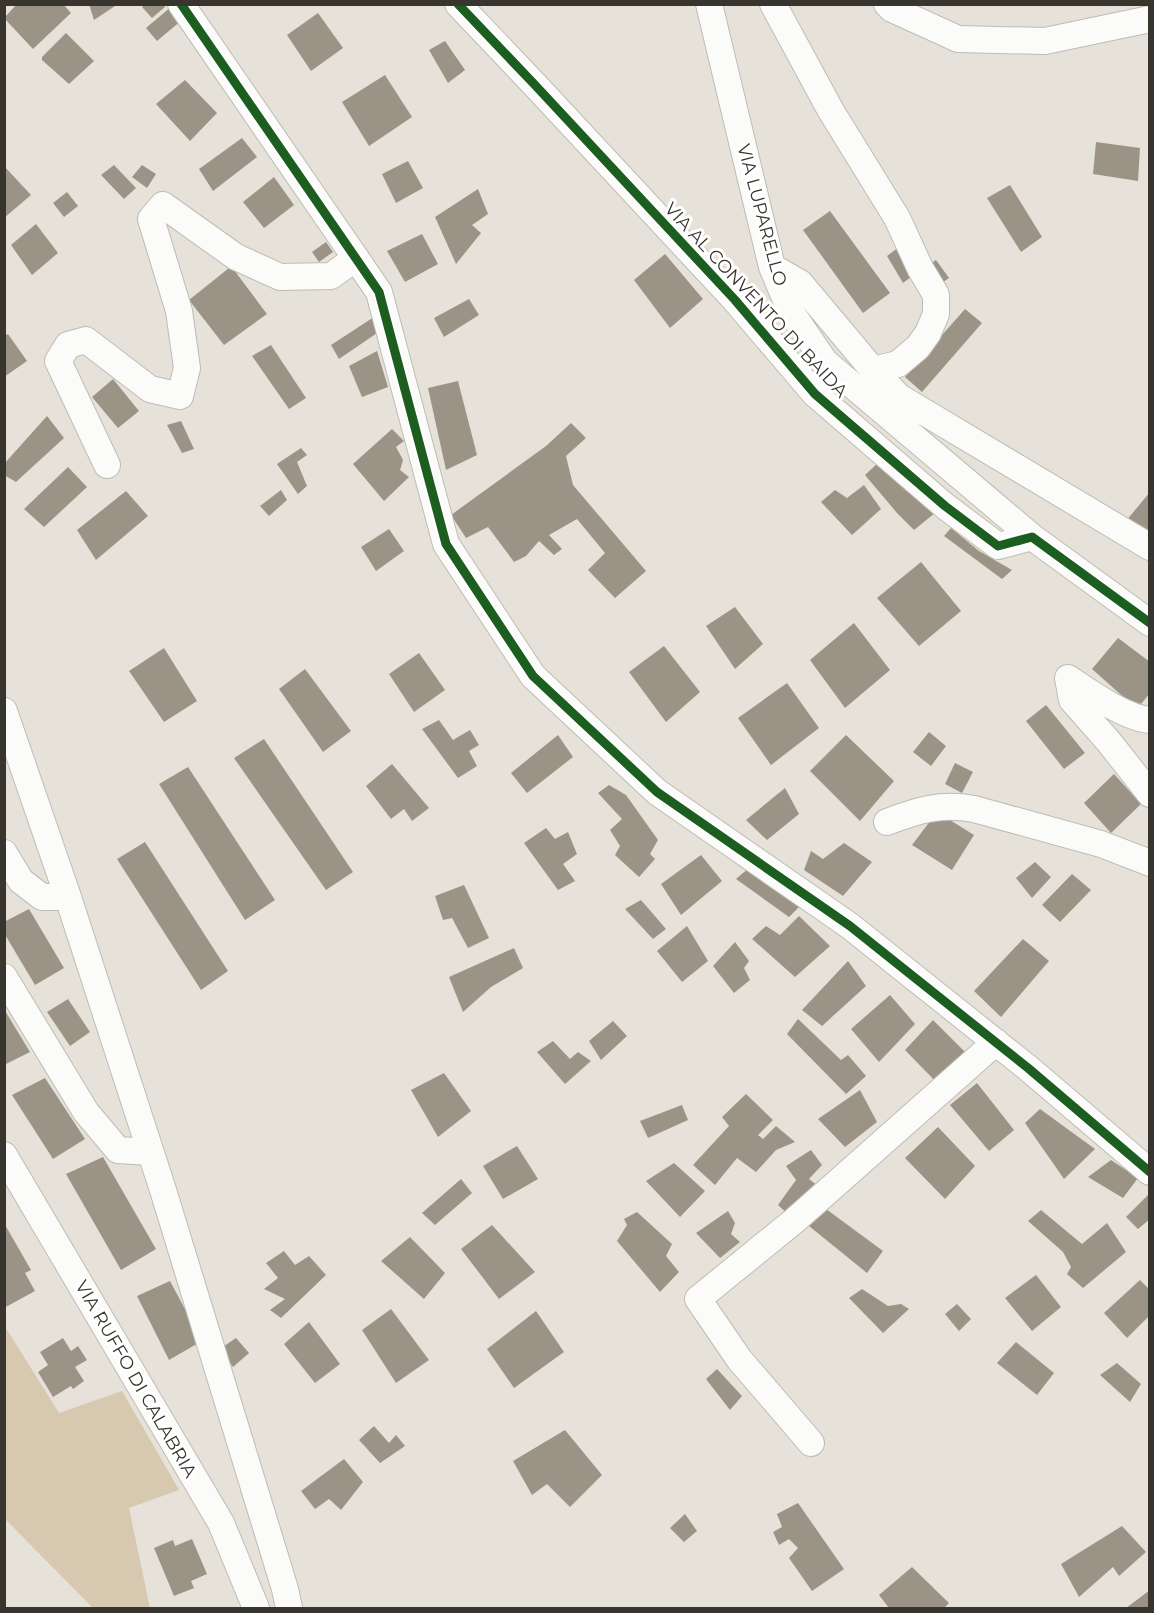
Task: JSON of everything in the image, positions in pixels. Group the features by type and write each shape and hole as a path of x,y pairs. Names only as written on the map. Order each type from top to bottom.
{"street":[{"path":"181,4 379,292 446,544 533,676 657,792 850,926 996,1042 1149,1172"},
{"name":"VIA AL CONVENTO DI BAIDA","path":"458,4 735,300 815,394 945,506 998,546 1032,537"},
{"name":"VIA LUPARELLO","path":"709,4 772,267 791,312 825,362 1032,537"},
{"path":"773,4 831,111 897,218 920,268 936,295 936,314 928,333 918,347 898,364 873,370"},
{"path":"887,4 892,9 958,39 1045,41 1149,19"},
{"path":"107,465 58,362 68,345 86,340 150,389 180,396 187,368 178,312 151,219 163,205 236,257 280,277 331,276 356,258"},
{"path":"772,267 800,283 873,370 899,397 1149,547"},
{"path":"1032,537 1149,623"},
{"path":"1149,720 1141,719 1101,699 1068,678 1072,700 1109,742 1149,794"},
{"path":"4,711 68,897 150,1152 289,1608"},
{"path":"887,822 917,811 952,805 974,808 1101,844 1149,863"},
{"path":"4,853 21,881 42,897 68,897"},
{"path":"4,977 86,1112 118,1150 150,1152"},
{"path":"811,1443 739,1359 698,1299 794,1221 996,1042"},
{"name":"VIA RUFFO DI CALABRIA","path":"4,1155 221,1523 256,1608"}],"shaded area":[{"path":"4,1325 59,1413 122,1391 179,1490 129,1508 150,1608 93,1608 5,1519"}],"building":[{"path":"17,4 63,4 71,13 33,49 4,18"},
{"path":"89,4 118,4 94,20"},
{"path":"145,4 163,4 165,7 152,18 142,7"},
{"path":"172,6 182,20 157,41 146,28"},
{"path":"318,13 343,48 311,71 287,35"},
{"path":"66,33 94,61 69,84 42,60 42,57"},
{"path":"445,41 465,70 448,83 429,50"},
{"path":"385,75 412,117 369,146 342,102"},
{"path":"185,80 217,113 190,141 156,104"},
{"path":"242,138 257,157 213,191 199,169"},
{"path":"1096,142 1140,148 1138,181 1093,174"},
{"path":"408,161 423,188 396,203 382,174"},
{"path":"114,165 136,188 124,199 101,175"},
{"path":"142,165 156,174 147,188 132,177"},
{"path":"4,166 31,195 4,218"},
{"path":"274,177 294,205 264,228 243,202"},
{"path":"1010,185 1042,237 1021,252 987,198"},
{"path":"478,189 488,214 472,225 481,233 456,264 435,217"},
{"path":"67,192 78,206 64,217 53,203"},
{"path":"830,211 890,293 863,313 803,230"},
{"path":"36,224 58,253 32,275 11,245"},
{"path":"422,234 438,264 405,282 387,251"},
{"path":"326,242 333,252 319,262 312,252"},
{"path":"899,247 915,274 903,283 887,256"},
{"path":"665,254 703,299 670,328 634,280"},
{"path":"936,260 949,278 939,285 926,267"},
{"path":"229,268 234,270 267,314 224,345 189,300"},
{"path":"469,299 479,315 444,337 434,318"},
{"path":"965,309 982,323 922,392 905,377"},
{"path":"377,315 383,329 339,359 331,345"},
{"path":"8,334 27,361 4,377 4,336"},
{"path":"271,345 306,398 289,409 252,356"},
{"path":"377,351 388,387 362,397 349,366"},
{"path":"113,379 139,411 118,428 92,397"},
{"path":"458,381 477,455 446,470 428,388"},
{"path":"47,416 64,438 16,482 4,475 4,464"},
{"path":"181,421 194,449 182,453 167,425"},
{"path":"571,423 586,438 566,456 573,485 646,571 615,598 588,570 605,553 577,519 549,535 562,549 554,555 539,541 526,556 514,562 488,527 466,538 451,515 546,446"},
{"path":"392,429 404,441 396,447 403,460 400,470 409,477 384,501 353,464"},
{"path":"301,448 307,455 297,462 307,486 298,494 277,464"},
{"path":"879,462 935,513 914,530 865,475"},
{"path":"68,467 87,487 44,527 24,509"},
{"path":"864,485 881,509 852,535 821,502 835,490 847,498"},
{"path":"281,490 287,500 269,516 260,506"},
{"path":"126,491 148,516 96,560 77,530"},
{"path":"1150,492 1150,540 1126,521"},
{"path":"951,528 979,551 1012,570 1002,579 944,536"},
{"path":"389,529 404,551 376,571 361,547"},
{"path":"921,562 961,611 919,646 877,598"},
{"path":"735,607 763,644 735,669 706,626"},
{"path":"854,623 890,670 845,708 810,660"},
{"path":"1118,638 1150,662 1150,693 1137,709 1092,669"},
{"path":"664,646 700,692 666,722 629,672"},
{"path":"164,648 197,701 164,722 129,671"},
{"path":"419,653 445,690 414,712 389,674"},
{"path":"305,669 351,731 323,752 279,689"},
{"path":"787,683 819,728 771,765 738,718"},
{"path":"1046,705 1085,753 1064,769 1026,721"},
{"path":"439,720 453,740 470,730 479,745 469,751 477,766 458,778 422,729"},
{"path":"929,732 946,746 931,766 913,752"},
{"path":"558,735 573,757 527,793 511,773"},
{"path":"846,735 894,781 860,821 810,771"},
{"path":"264,739 353,872 326,890 234,758"},
{"path":"955,763 973,772 962,793 945,784"},
{"path":"392,764 429,808 412,821 404,809 391,819 366,786"},
{"path":"188,767 275,900 245,920 159,784"},
{"path":"1114,774 1141,804 1111,833 1084,803"},
{"path":"609,785 626,795 658,840 650,854 655,859 639,877 615,855 620,846 610,830 622,819 598,793"},
{"path":"785,788 799,814 767,840 746,820"},
{"path":"937,812 974,835 952,870 912,845"},
{"path":"546,828 555,839 568,832 577,854 563,864 575,881 558,890 524,843"},
{"path":"145,842 228,971 201,990 117,859"},
{"path":"844,843 872,862 843,896 804,870 811,851 823,859"},
{"path":"701,855 722,881 681,915 661,884"},
{"path":"1035,862 1051,877 1032,898 1016,878"},
{"path":"750,867 799,907 789,917 736,879"},
{"path":"1072,874 1091,890 1060,922 1042,905"},
{"path":"464,885 489,938 468,948 452,918 443,920 435,896"},
{"path":"641,900 666,929 653,939 625,909"},
{"path":"29,909 64,968 35,985 4,933 4,922"},
{"path":"799,916 830,946 795,977 752,939 766,926 780,935"},
{"path":"687,926 708,961 682,982 657,951"},
{"path":"1023,939 1049,961 1001,1017 974,991"},
{"path":"735,942 749,961 744,968 750,980 734,993 713,966"},
{"path":"514,948 523,968 491,987 463,1012 449,977"},
{"path":"848,961 866,986 822,1026 802,1010"},
{"path":"890,995 915,1024 879,1062 851,1029"},
{"path":"68,999 90,1032 70,1046 47,1012"},
{"path":"4,1009 30,1052 4,1065"},
{"path":"798,1019 841,1060 848,1055 866,1076 846,1094 787,1034"},
{"path":"933,1020 966,1053 939,1085 905,1050"},
{"path":"613,1021 627,1036 601,1060 589,1041"},
{"path":"553,1041 570,1059 578,1052 591,1061 565,1084 537,1052"},
{"path":"444,1073 471,1111 438,1137 411,1090"},
{"path":"45,1078 85,1139 53,1159 12,1095"},
{"path":"977,1083 1014,1130 989,1151 950,1105"},
{"path":"860,1090 877,1122 845,1147 818,1119"},
{"path":"746,1094 773,1120 758,1135 763,1139 776,1126 795,1142 776,1150 756,1172 737,1158 715,1185 693,1165 729,1126 722,1117"},
{"path":"682,1105 688,1120 648,1138 640,1121"},
{"path":"1040,1109 1095,1149 1064,1179 1025,1123"},
{"path":"938,1127 975,1166 945,1199 905,1158"},
{"path":"517,1146 538,1179 503,1199 483,1166"},
{"path":"811,1150 822,1165 809,1179 818,1186 791,1217 778,1205 796,1180 786,1166"},
{"path":"103,1157 156,1249 121,1270 66,1174"},
{"path":"1111,1160 1138,1178 1123,1198 1088,1177"},
{"path":"674,1163 705,1191 680,1217 646,1181"},
{"path":"461,1179 472,1193 435,1225 422,1213"},
{"path":"1148,1195 1150,1219 1138,1229 1126,1217"},
{"path":"822,1206 883,1251 867,1273 809,1226"},
{"path":"1041,1210 1082,1244 1107,1223 1126,1252 1083,1288 1067,1274 1071,1267 1063,1252 1028,1221"},
{"path":"728,1211 735,1223 731,1234 740,1242 720,1258 696,1233"},
{"path":"637,1212 672,1244 666,1256 679,1272 660,1292 617,1241 627,1225 624,1219"},
{"path":"4,1223 31,1270 25,1273 35,1291 4,1308"},
{"path":"492,1225 535,1272 499,1299 461,1249"},
{"path":"410,1237 445,1273 424,1299 381,1261"},
{"path":"284,1251 295,1265 309,1256 326,1275 281,1318 270,1310 285,1299 264,1289 278,1278 266,1263"},
{"path":"1036,1275 1061,1307 1032,1331 1005,1298"},
{"path":"1140,1280 1150,1290 1150,1315 1127,1338 1104,1313"},
{"path":"170,1281 202,1341 169,1360 137,1296"},
{"path":"862,1289 888,1306 901,1304 909,1309 883,1333 849,1298"},
{"path":"957,1304 971,1319 959,1331 945,1314"},
{"path":"391,1309 429,1360 396,1383 362,1330"},
{"path":"536,1311 564,1352 514,1388 487,1349"},
{"path":"309,1322 340,1364 315,1383 284,1344"},
{"path":"63,1338 71,1351 78,1346 87,1360 75,1367 84,1381 73,1389 71,1386 53,1397 38,1372 48,1365 40,1352"},
{"path":"236,1338 249,1353 233,1367 220,1349"},
{"path":"1016,1342 1054,1373 1037,1395 997,1363"},
{"path":"1117,1363 1141,1384 1130,1402 1100,1375"},
{"path":"717,1369 742,1396 730,1410 706,1379"},
{"path":"374,1426 389,1443 396,1435 405,1446 380,1463 359,1440"},
{"path":"565,1430 602,1475 570,1507 547,1484 532,1495 513,1461"},
{"path":"344,1459 363,1482 341,1510 329,1499 315,1509 301,1491"},
{"path":"798,1503 844,1569 812,1591 789,1558 798,1548 789,1539 779,1545 773,1532 782,1527 777,1514"},
{"path":"685,1514 697,1531 684,1542 670,1528"},
{"path":"1122,1526 1146,1552 1119,1576 1113,1567 1079,1597 1061,1564"},
{"path":"192,1539 207,1574 191,1581 194,1588 174,1596 154,1548 173,1540 175,1546"},
{"path":"912,1567 949,1603 944,1608 889,1608 879,1595"},
{"path":"1150,1590 1150,1608 1126,1608"}],"cycle path":[{"path":"181,4 379,292 446,544 533,676 657,792 850,926 1028,1068 1150,1172"},
{"path":"458,4 735,300 815,394 945,506 998,546 1032,537 1150,623"}]}
